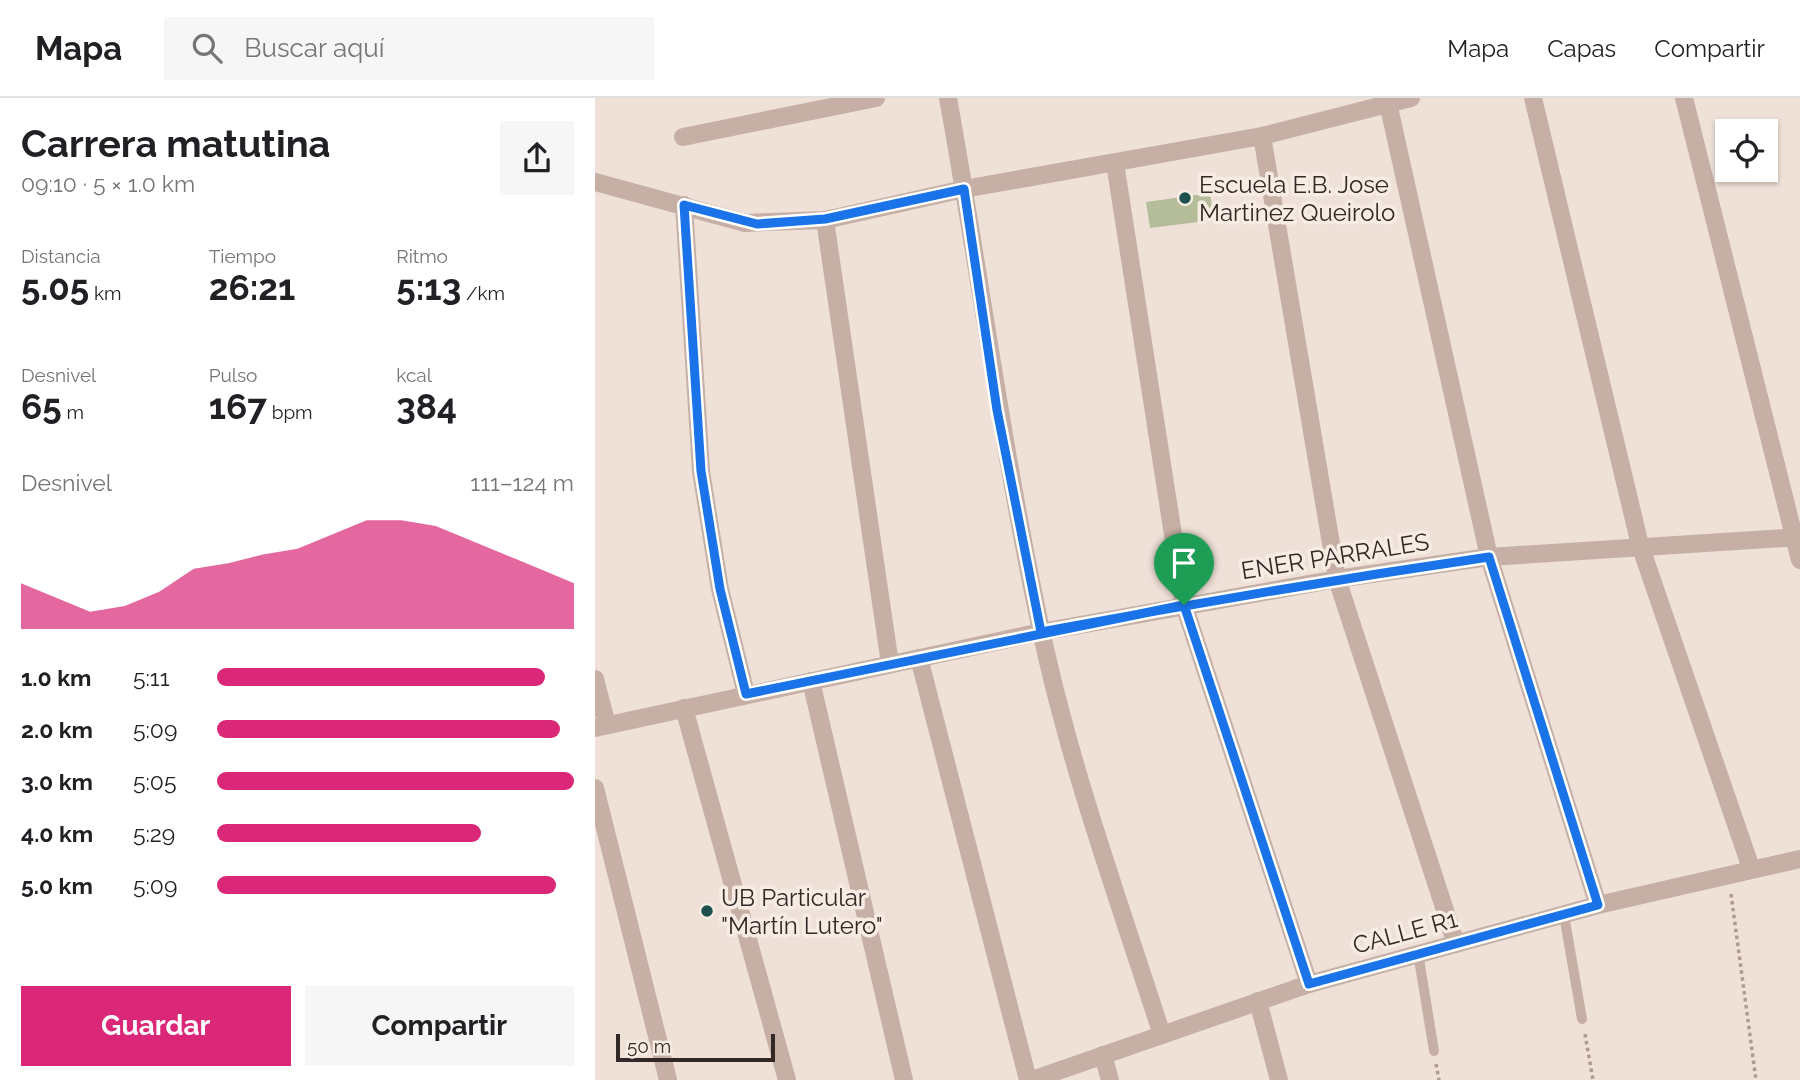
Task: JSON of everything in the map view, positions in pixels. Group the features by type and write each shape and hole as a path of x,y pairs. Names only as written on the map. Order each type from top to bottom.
{"street":[{"path":"683,137 876,98"},
{"path":"948,98 997,410 1041,632 1083,791 1163,1035"},
{"path":"595,182 745,223 825,219 964,189 1262,136 1344,105 1388,103 1411,98"},
{"path":"1533,98 1640,545 1751,869"},
{"path":"1684,98 1800,560"},
{"path":"1388,103 1489,557 1598,905"},
{"path":"1262,136 1337,579 1456,944"},
{"path":"1115,163 1184,605 1309,984"},
{"path":"684,205 701,471 720,589 746,694"},
{"path":"825,219 890,664"},
{"name":"ENER PARRALES","path":"601,726 1041,632 1337,579 1489,557 1640,545 1796,537"},
{"path":"919,658 1030,1080"},
{"path":"595,680 601,726"},
{"path":"811,681 904,1080"},
{"path":"684,708 787,1080"},
{"path":"595,788 668,1080"},
{"name":"CALLE R1","path":"1030,1080 1309,984 1598,905 1800,859"},
{"path":"1258,1001 1279,1080"},
{"path":"1103,1055 1110,1080"}],"lane":[{"path":"1564,915 1582,1019"},
{"path":"1418,953 1434,1051"}],"path":[{"path":"1728,874 1756,1080"},
{"path":"1582,1019 1593,1080"}],"green space":[{"path":"1210,193 1214,220 1150,228 1146,202"}],"place":[{"name":"Escuela E.B. Jose Martinez Queirolo","path":"1185,198"},
{"name":"UB Particular \"Martín Lutero\"","path":"707,911"}],"route":[{"path":"1184,605 746,694 720,589 701,471 684,205 757,224 825,219 964,189 997,410 1041,632 1184,605 1337,579 1489,557 1598,905 1309,984 1184,605"}]}
